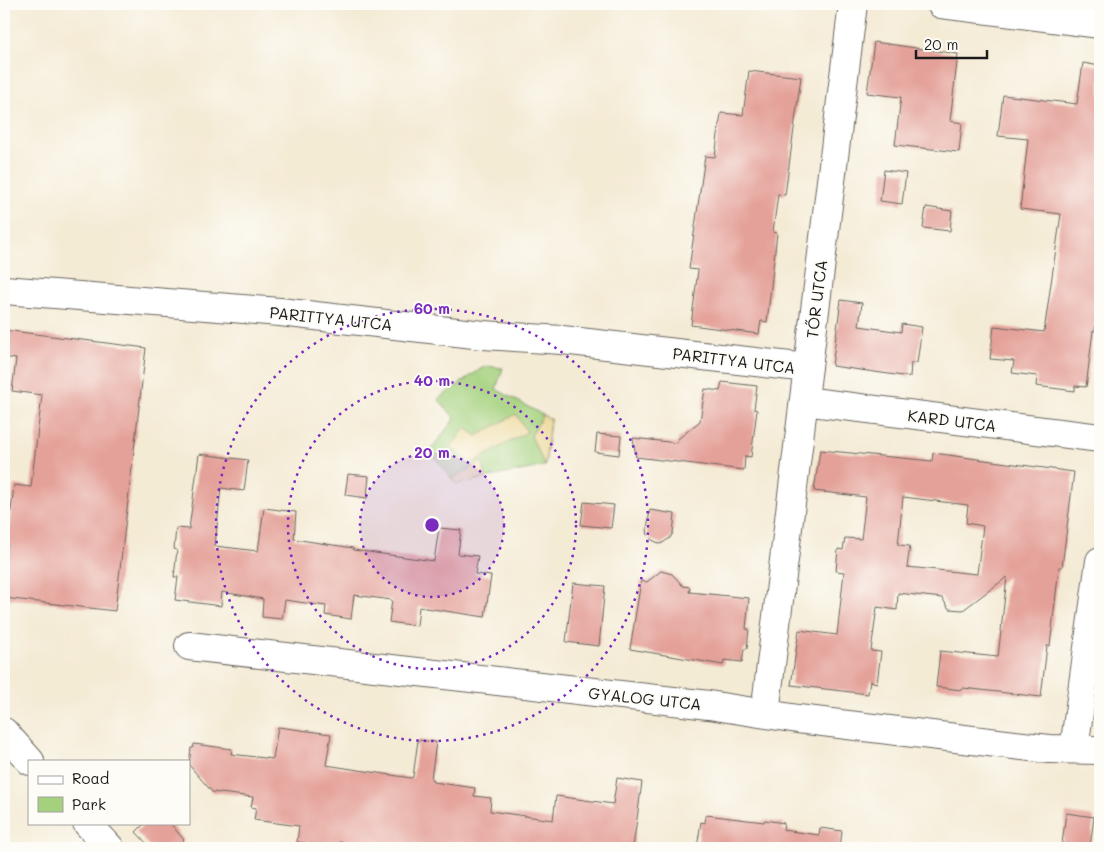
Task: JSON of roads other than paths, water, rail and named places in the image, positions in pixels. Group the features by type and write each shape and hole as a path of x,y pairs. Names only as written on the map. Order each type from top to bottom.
{"street":[{"name":"TŐR UTCA","path":"765,713 853,4"},
{"path":"941,4 1100,24"},
{"name":"PARITTYA UTCA","path":"4,290 280,312 482,336 562,340 808,368"},
{"name":"KARD UTCA","path":"804,401 1100,438"},
{"path":"1087,750 1100,561"},
{"name":"GYALOG UTCA","path":"189,646 709,705 798,719 1014,745 1087,750"},
{"path":"4,732 29,760"},
{"path":"88,824 110,848"}]}
